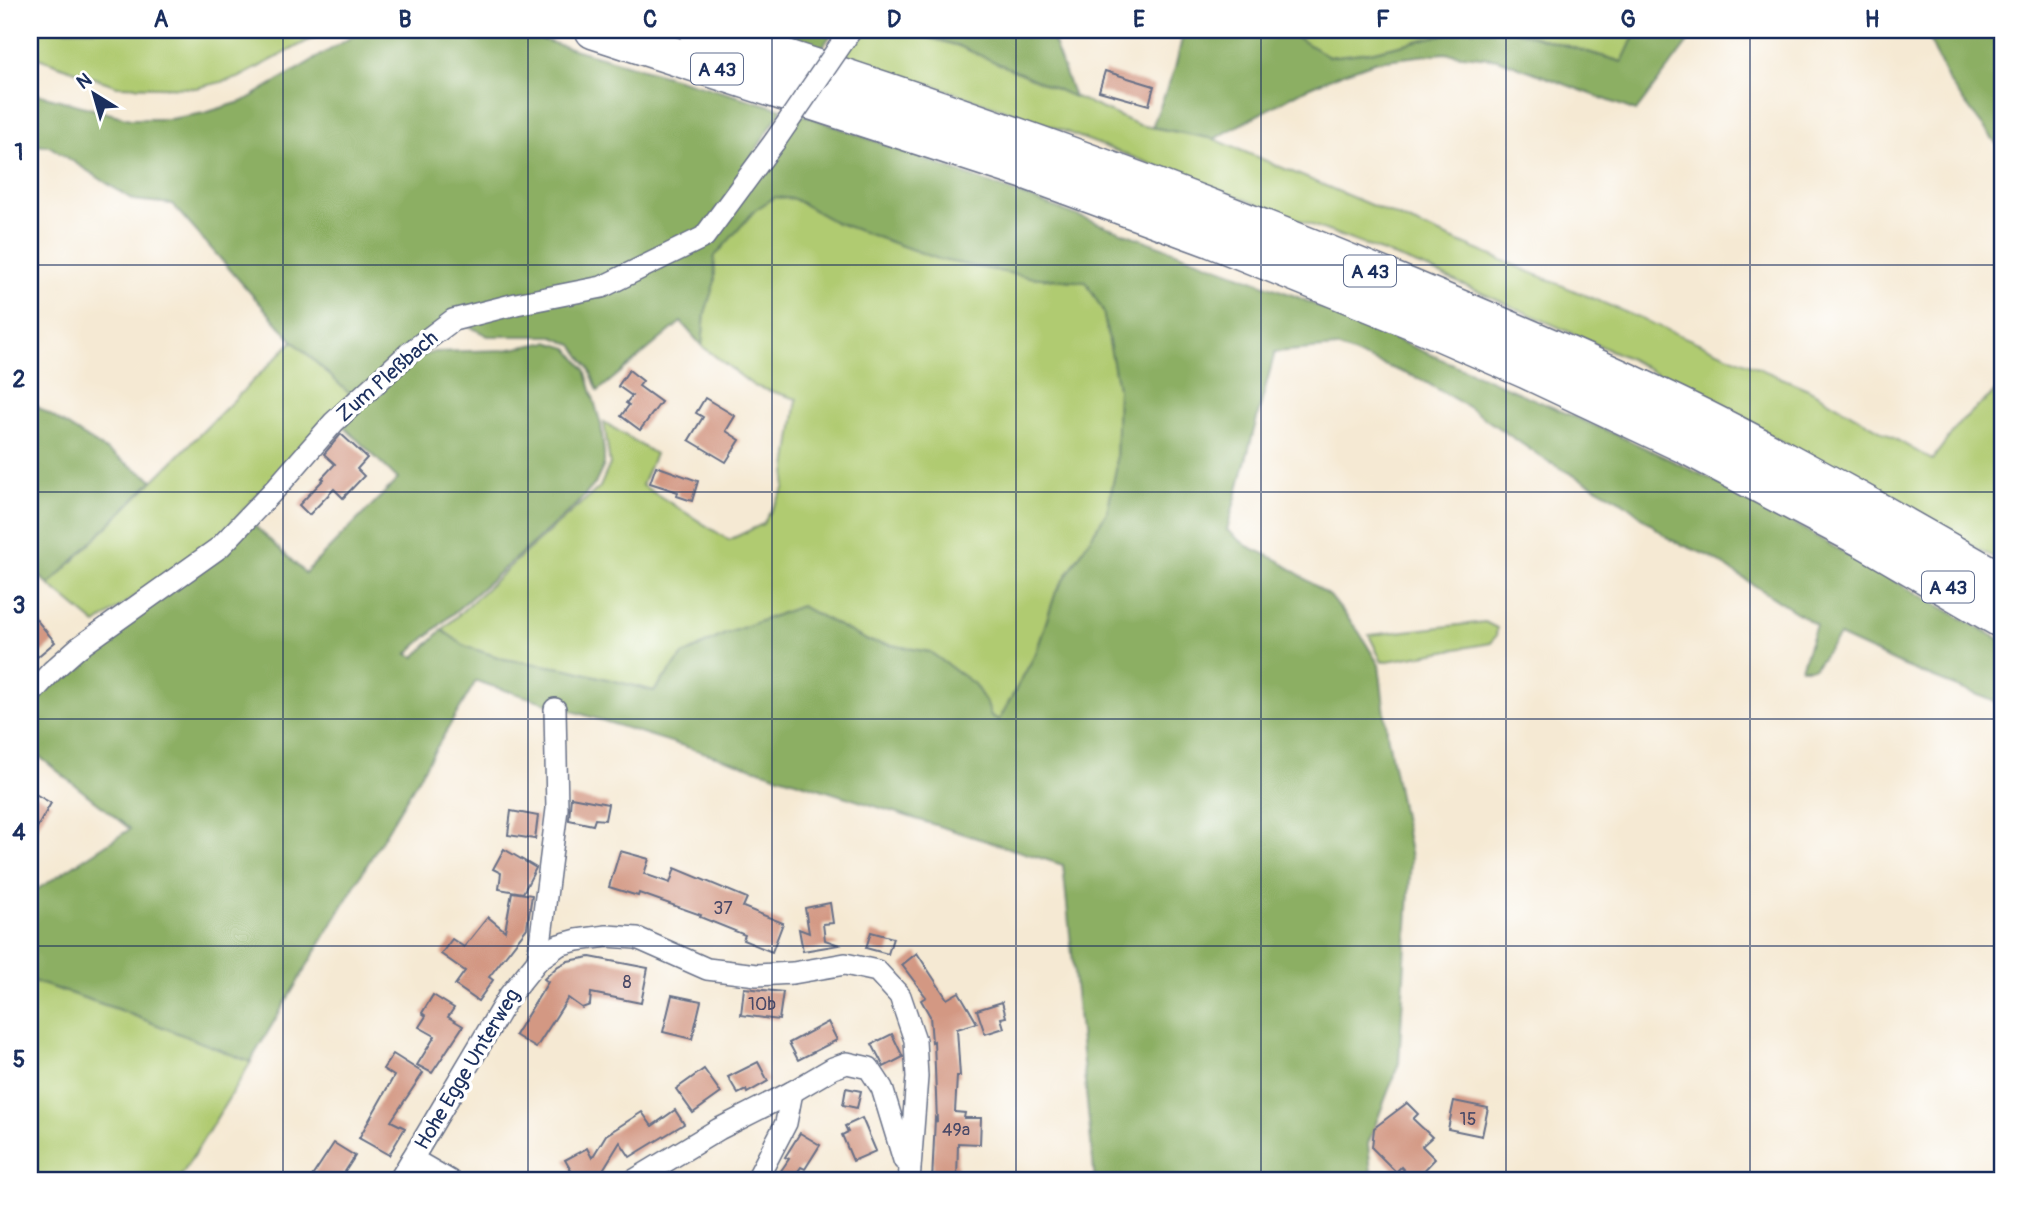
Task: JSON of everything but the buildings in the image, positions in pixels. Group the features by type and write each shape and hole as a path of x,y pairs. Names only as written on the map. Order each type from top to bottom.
{"highway":[{"path":"572,30 643,44"},
{"name":"A 43","path":"594,30 1030,172 1212,239 1422,324 1538,375 1696,450 1864,539 2003,620"},
{"name":"A 43","path":"697,30 844,76 1107,168 1304,243 1480,315 1623,380 1797,465 2003,583"}],"street":[{"name":"Zum Pleßbach","path":"30,695 78,648 220,547 255,512 334,422 409,354 453,320 602,287 704,237 775,141 851,30"},
{"path":"538,960 557,809 555,709"},
{"name":"Hohe Egge Unterweg","path":"399,1181 509,996 538,960 559,945 607,936 637,938 707,969 757,975 845,964 877,971 900,996 915,1040 916,1077 909,1180"},
{"path":"633,1181 719,1129 847,1063 869,1068 882,1088 909,1180"},
{"path":"755,1181 786,1123 792,1092"},
{"path":"412,1159 450,1181"}],"green space":[{"path":"30,30 328,30 238,78 196,88 117,86 30,55"},
{"path":"371,30 514,30 782,109 702,235 601,284 450,317 352,396 293,341 172,204 133,200 49,146 30,145 30,92 130,119 170,119 204,113 244,101 355,35"},
{"path":"760,30 835,30 820,50"},
{"path":"855,30 902,30 959,46 1139,125 1214,139 1808,389 1932,460 1961,421 2003,385 2003,563 1630,359 1428,269 1048,125 841,54"},
{"path":"902,30 1049,30 1074,97 959,46"},
{"path":"1184,30 1285,30 1329,57 1370,52 1463,30 1512,30 1622,62 1637,30 1697,30 1636,111 1498,59 1444,53 1377,61 1341,74 1305,89 1214,139 1152,127 1175,68"},
{"path":"1285,30 1463,30 1370,52 1329,57"},
{"path":"1512,30 1637,30 1623,62"},
{"path":"1925,30 2003,30 2003,152 1949,82"},
{"path":"802,114 1295,296 1626,439 1749,497 2003,641 2003,705 1904,666 1839,636 1814,668 1801,668 1816,625 1709,556 1671,540 1623,502 1547,461 1468,407 1420,379 1337,347 1275,352 1227,530 1247,546 1278,560 1330,596 1359,632 1379,665 1388,739 1411,858 1399,1063 1368,1144 1372,1181 1095,1181 1063,865 476,681 250,1062 120,1010 30,980 30,894 130,829 30,749 30,706 56,673 254,525 305,573 398,479 342,425 414,359 434,352 505,350 548,342 568,348 585,369 601,425 604,465 595,484 576,505 407,654 415,657 442,630 465,646 504,659 568,669 654,691 683,655 723,635 801,606 868,641 930,652 974,684 991,716 999,720 1036,653 1056,592 1107,512 1116,469 1118,388 1103,311 1086,282 1029,277 941,260 835,222 794,199 775,197 755,210 714,257 715,281 705,313 702,346 681,322 598,391 589,368 573,345 551,336 488,336 463,323 518,307 705,240"},
{"path":"775,197 794,199 835,222 1029,277 1086,282 1103,311 1118,388 1116,469 1107,512 1056,592 1036,653 999,720 991,716 987,704 930,652 868,641 801,606 723,635 683,655 654,691 568,669 504,659 465,646 442,630 600,487 610,464 604,422 655,454 642,485 729,540 763,524 784,489 797,399 754,386 702,346 705,313 715,280 714,257 755,210"},
{"path":"293,341 352,396 216,539 96,624 49,585"},
{"path":"30,402 153,480 49,585 30,568"},
{"path":"1485,622 1497,628 1491,643 1382,662 1369,635"},
{"path":"30,980 120,1010 251,1062 178,1181 30,1181"}]}
